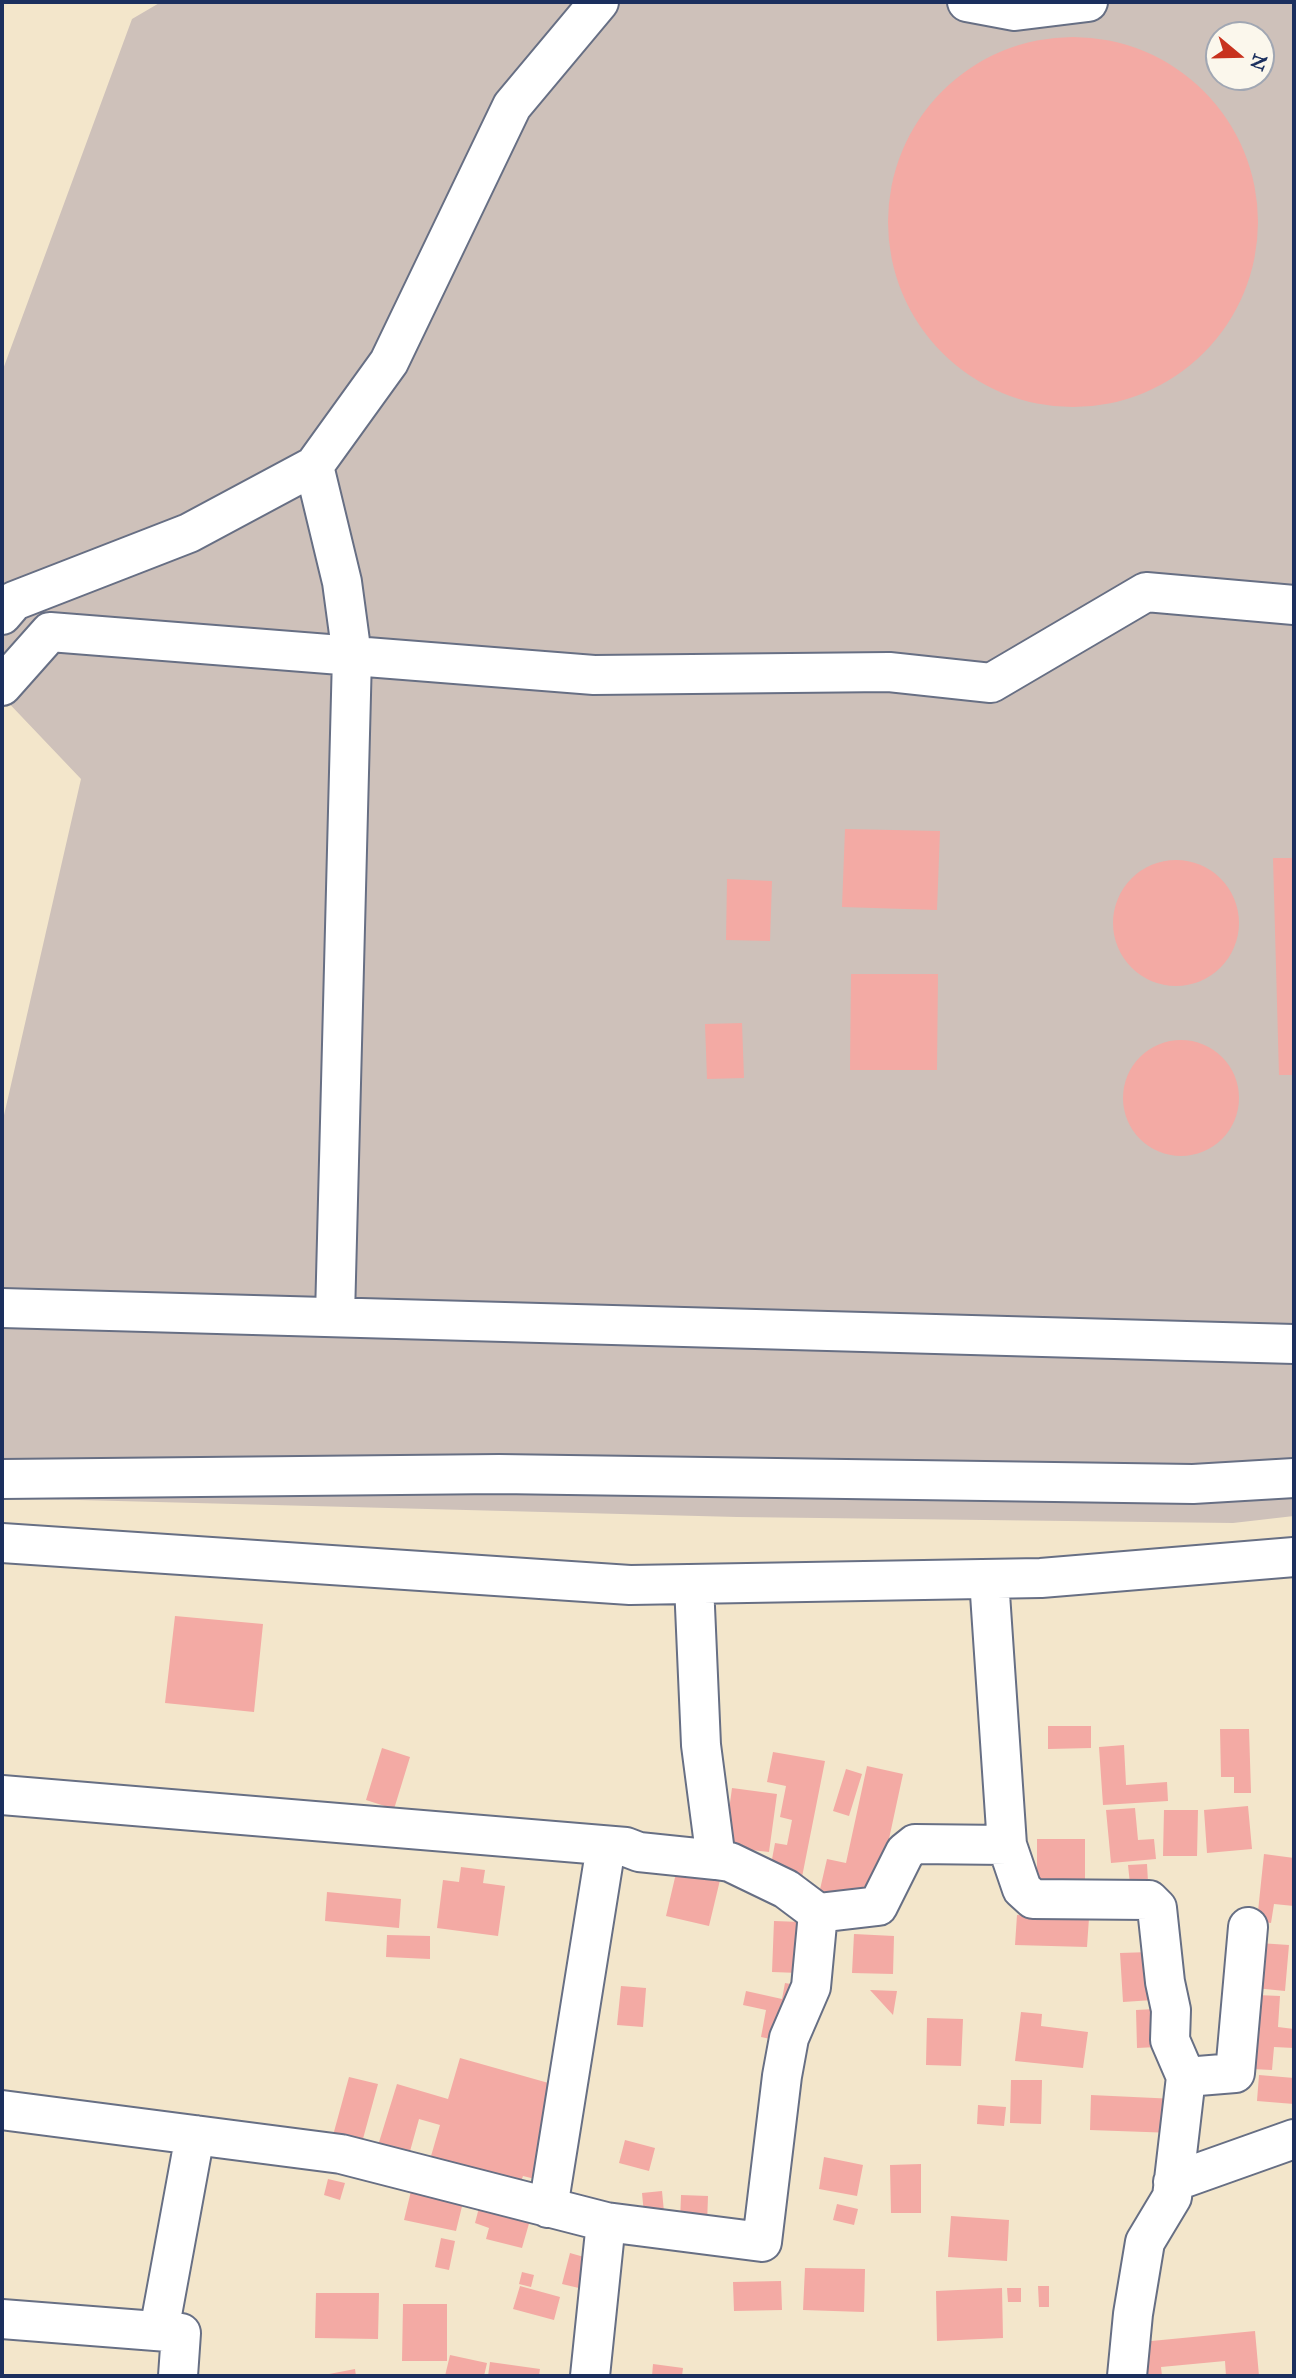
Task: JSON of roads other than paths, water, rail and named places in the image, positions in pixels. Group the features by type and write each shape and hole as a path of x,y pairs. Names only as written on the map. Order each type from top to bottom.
{"street":[{"path":"2,615 14,601 189,533 314,466 389,362 512,106 599,2"},
{"path":"967,2 1015,11 1088,2"},
{"path":"314,466 342,582 352,656 335,1316"},
{"path":"2,686 50,632 594,676 889,673 991,684 1146,592 1294,605"},
{"path":"2,1308 1294,1344"},
{"path":"2,1479 499,1474 1193,1485 1294,1478"},
{"path":"2,1543 630,1585 1041,1578 1294,1557"},
{"path":"989,1579 1007,1845 1022,1889 1033,1899 1149,1900 1157,1908 1164,1982 1171,2010 1170,2040 1186,2077 1172,2197 1145,2242 1133,2314 1127,2376"},
{"path":"694,1584 701,1745 716,1860"},
{"path":"2,1795 606,1846 730,1862 786,1889 818,1913 877,1906 905,1852 915,1844 1007,1845"},
{"path":"548,2208 606,1846"},
{"path":"2,2110 341,2154 606,2222 762,2242 789,2038 811,1987 818,1913"},
{"path":"1186,2077 1235,2073 1248,1927"},
{"path":"159,2331 195,2136"},
{"path":"1173,2182 1294,2139"},
{"path":"590,2376 606,2222"},
{"path":"2,2319 181,2333 178,2376"}]}
